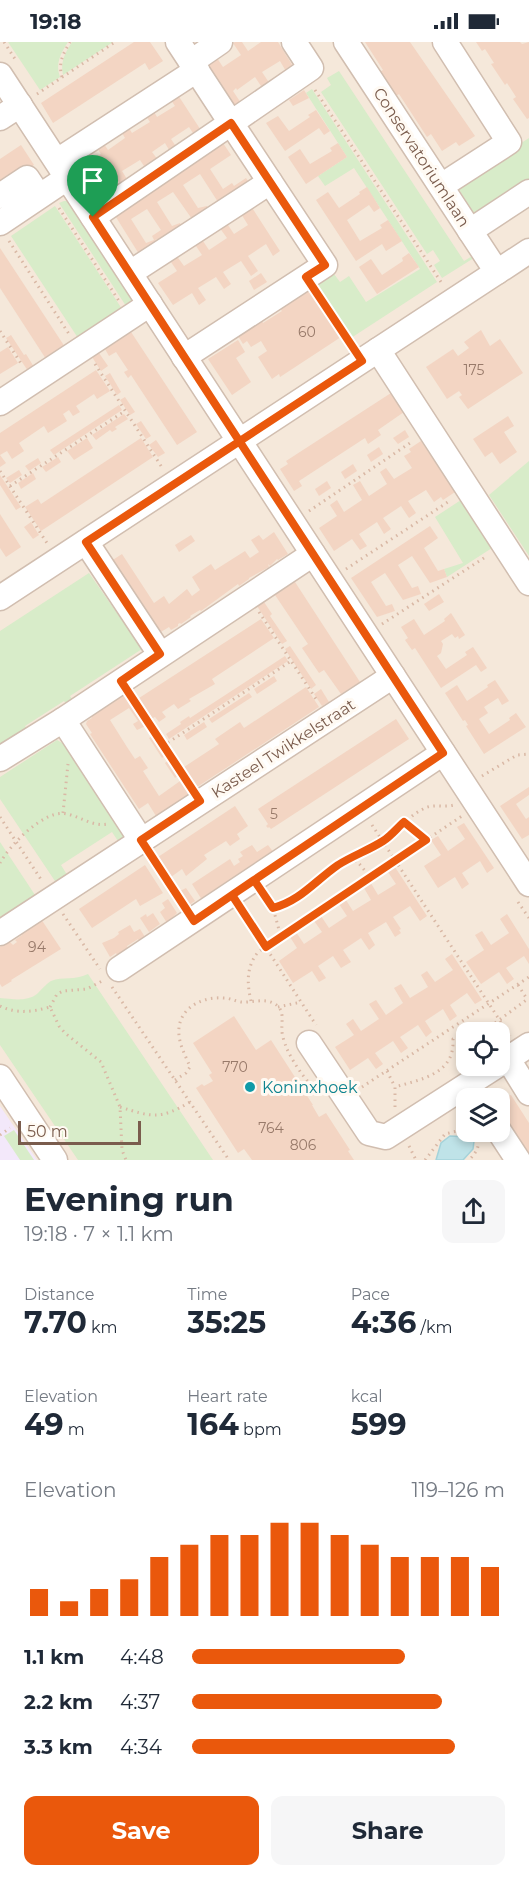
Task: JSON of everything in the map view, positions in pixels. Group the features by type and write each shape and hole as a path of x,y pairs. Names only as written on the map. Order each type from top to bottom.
{"street":[{"path":"3,230 189,58 220,42"},
{"path":"93,217 311,68 294,42"},
{"name":"Conservatoriumlaan","path":"346,42 497,272"},
{"path":"441,186 509,142 445,42"},
{"path":"184,357 325,265 189,58"},
{"path":"0,75 10,112 53,182 93,217 130,273 140,311 184,357 443,753 460,795 529,884"},
{"path":"0,196 27,178 53,182"},
{"path":"130,273 270,182"},
{"path":"470,231 529,192"},
{"path":"3,590 86,542 529,251"},
{"path":"0,403 140,311"},
{"path":"370,355 429,431 529,583"},
{"path":"86,542 160,654"},
{"path":"0,759 63,720 313,554"},
{"name":"Kasteel Twikkelstraat","path":"0,933 393,676"},
{"path":"63,720 141,840"},
{"path":"119,969 443,753"},
{"path":"309,1043 369,1133 386,1137 456,1100"},
{"path":"475,1088 511,1057 529,1093"},
{"path":"0,1077 55,1160"},
{"path":"506,1142 518,1160"}],"path":[{"path":"62,77 61,59 70,42"},
{"path":"10,112 116,42"},
{"path":"304,73 453,300"},
{"path":"53,182 140,311"},
{"path":"3,230 173,484"},
{"path":"306,277 370,355"},
{"path":"0,331 33,381"},
{"path":"10,486 125,411"},
{"path":"292,522 429,431"},
{"path":"0,471 57,560"},
{"path":"330,580 467,489"},
{"path":"366,634 504,545"},
{"path":"248,596 329,718"},
{"path":"163,746 291,661"},
{"path":"121,681 200,801"},
{"path":"63,813 68,758 78,744"},
{"path":"273,908 296,900 324,876 383,841 424,808 438,805 448,807 460,795 517,755 529,754"},
{"path":"361,809 500,1020 511,1057"},
{"path":"0,863 16,842 43,819 58,813 102,825 113,823 125,816"},
{"path":"252,1001 248,980 253,958 462,816"},
{"path":"404,822 426,840"},
{"path":"141,840 194,921"},
{"path":"348,860 357,861 370,877"},
{"path":"254,880 273,908 281,937"},
{"path":"232,895 322,1034 309,1043"},
{"path":"0,1006 10,1011 27,1012 50,1006 57,994 63,991 87,989 119,969"},
{"path":"346,1098 529,977"},
{"path":"495,1022 528,998 518,985"},
{"path":"175,1080 186,1073 190,1067 180,1040 179,1028 182,1017 197,1001 225,998 243,1002 273,1003 278,1007 283,1018 282,1031 286,1049 314,1089"},
{"path":"278,1007 301,1002"},
{"path":"50,1006 59,1026 65,1033 101,1062 120,1107 122,1150 126,1160"},
{"path":"448,1031 453,1039"},
{"path":"387,1071 395,1087"},
{"path":"120,1107 152,1116 164,1115 190,1102"},
{"path":"425,1160 446,1134 457,1131 478,1135 479,1144 475,1154 469,1160"}],"shaded area":[{"path":"0,42 529,42 529,1160 0,1160"},
{"path":"0,1106 37,1160 0,1160"}],"green space":[{"path":"8,42 68,42 58,63 60,77 40,90"},
{"path":"72,42 113,42 63,75 64,58"},
{"path":"339,71 464,261 479,252 477,256 442,278 434,265 440,261 433,250 427,254 321,92 331,85 327,78"},
{"path":"312,89 437,282 351,338 317,285 334,274 340,282 349,276 366,302 420,269 354,168 325,186 318,176 347,157 306,93"},
{"path":"529,138 529,185 477,218 456,185"},
{"path":"68,201 131,295 132,302 126,306 59,203"},
{"path":"55,206 122,309 78,338 11,236"},
{"path":"529,461 529,556 489,495"},
{"path":"461,500 492,548 447,577 444,569 463,563 435,517"},
{"path":"89,573 142,649 70,696 74,702 68,706 64,701 25,726 28,731 0,749 0,631"},
{"path":"57,740 69,747 124,832 125,839 120,844 112,832 61,865 69,878 57,884 0,799 0,777"},
{"path":"0,842 35,895 0,917"},
{"path":"88,974 213,1160 78,1160 0,1045 0,998 28,998 37,994 51,981"},
{"path":"14,1130 34,1160 20,1160 4,1136"}],"water":[{"path":"450,1136 456,1136 456,1142 474,1142 473,1149 463,1160 436,1160 441,1143"}],"building":[{"path":"134,42 150,42 163,61 149,70 145,63 53,123 41,103"},
{"path":"242,42 248,51 261,42 278,42 294,68 287,73 280,61 262,72 270,84 263,89 255,77 237,90 236,88 233,91 241,103 232,109 202,64 215,55 223,67 241,55 233,43"},
{"path":"365,42 410,42 475,136 459,146 456,142 442,151 431,134 427,137 399,94 393,98 377,74 383,70"},
{"path":"476,42 520,42 522,44 529,42 529,118 527,119 513,99 516,97 491,64 494,63 485,49 482,51"},
{"path":"174,89 204,135 197,139 189,127 171,139 179,151 172,155 165,143 152,152 158,160 148,172 140,160 122,171 130,184 123,188 115,176 97,188 82,166 101,154 93,142 100,138 108,150 125,138 118,126 125,122 132,133 150,122 142,110 150,105 157,117 175,106 167,94"},
{"path":"304,90 309,98 293,106 289,100"},
{"path":"316,110 330,131 324,135 319,128 285,151 266,123 278,116 289,131 310,117 308,115"},
{"path":"223,143 231,155 210,169 223,189 232,183 234,186 246,178 251,186 218,202 200,174 183,185 198,208 207,206 209,214 192,219 173,192 157,202 172,226 180,223 183,231 155,240 157,248 139,254 114,214","holes":["147,209 161,230 152,236 154,240 146,243 131,219"]},
{"path":"338,143 347,157 306,184 288,157 300,149 310,164 332,151 330,148"},
{"path":"21,145 34,165 0,187 0,159"},
{"path":"367,187 380,208 374,212 369,205 347,220 360,241 382,228 380,225 388,220 402,241 386,251 382,244 356,261 316,200 328,192 339,208"},
{"path":"249,203 280,251 273,256 266,244 248,256 258,271 251,276 241,261 223,272 231,284 224,289 216,277 198,288 206,300 199,305 192,293 173,305 158,283 177,271 169,259 176,255 184,266 202,255 194,243 201,238 209,250 227,238 219,227 226,222 234,234 248,225 238,209"},
{"path":"0,248 65,347 46,359 0,288"},
{"path":"409,253 419,267 377,294 359,267 371,259 382,275 403,261 402,258"},
{"path":"261,273 267,282 254,290 249,281"},
{"path":"311,289 341,337 280,377 279,374 272,379 258,357 267,351 261,341 251,347 247,341 243,344 238,336 282,311 280,309"},
{"path":"481,330 490,346 500,339 523,373 468,409 459,397 462,395 459,391 447,399 426,367 453,349 458,356 469,348 464,342"},
{"path":"131,332 197,432 177,445 131,375 128,378 124,372 128,370 116,352 109,356 105,349"},
{"path":"11,335 34,367 28,371 6,338"},
{"path":"238,340 245,352 236,358 251,382 232,395 208,359"},
{"path":"8,347 18,363 0,374 0,352"},
{"path":"99,353 108,366 101,371 92,357"},
{"path":"96,370 110,391 97,399 94,394 76,406 80,412 73,416 69,410 63,414 67,421 48,433 44,426 19,443 24,451 12,459 7,451 0,455 0,433"},
{"path":"110,373 121,392 117,395 105,376"},
{"path":"391,393 404,412 378,430 381,435 368,444 365,438 299,481 302,486 294,491 280,469 288,464 286,461"},
{"path":"125,397 135,412 130,415 120,400"},
{"path":"119,405 122,410 54,455 50,450"},
{"path":"124,414 128,419 115,427 117,429 112,432 110,430 96,440 92,435"},
{"path":"508,416 514,426 504,432 517,452 500,464 492,452 485,457 473,439"},
{"path":"141,421 151,436 146,439 136,424"},
{"path":"405,430 409,437 398,444 393,438"},
{"path":"87,438 93,448 74,460 67,451"},
{"path":"141,438 153,457 41,531 25,507 38,499 41,504"},
{"path":"156,440 165,453 158,457 149,445"},
{"path":"421,441 455,492 443,500 441,497 434,502 426,490 408,501 416,513 409,518 401,506 383,518 391,529 384,534 377,522 359,534 367,546 360,550 352,539 334,551 319,528 337,516 330,505 337,500 344,512 362,500 353,485 360,481 369,496 387,484 380,472 386,468 394,479 412,468 404,456 411,452 409,449"},
{"path":"379,447 383,454 371,462 367,455"},
{"path":"0,455 6,463 0,467"},
{"path":"58,457 61,462 46,472 42,467"},
{"path":"38,458 41,463 29,471 25,466"},
{"path":"353,464 357,471 345,479 341,472"},
{"path":"19,470 22,475 10,483 6,478"},
{"path":"33,473 36,479 21,489 18,483"},
{"path":"0,475 21,507 16,510 0,485"},
{"path":"327,481 331,488 319,496 315,489"},
{"path":"0,514 21,547 6,557 0,548"},
{"path":"31,522 39,535 33,539 24,527"},
{"path":"430,526 438,538 424,548 438,571 444,569 447,577 430,583 412,556 398,565 412,588 418,586 421,594 403,600 385,573 371,582 386,606 392,604 395,611 377,617 351,578"},
{"path":"274,532 288,554 277,559 270,566 268,564 269,567 239,586 238,584 178,626 171,630 169,627 156,635 108,563 122,554 154,603 164,596 169,604 187,589 192,596 200,590 192,577 211,564 215,570 245,551 250,558 259,552 251,540 259,535 263,540"},
{"path":"191,535 195,541 179,552 175,545"},
{"path":"295,582 360,682 341,694 324,670 319,673 302,648 308,644 275,595"},
{"path":"439,594 444,602 429,611 424,604"},
{"path":"264,602 272,614 270,616 287,641 282,644 257,606"},
{"path":"451,613 465,635 459,639 458,636 455,638 452,634 441,641 443,644 441,653 437,656 446,669 467,655 465,652 473,647 487,668 481,672 476,665 441,688 415,648 412,650 405,640 408,638 401,627 414,619 424,635 445,621 444,619"},
{"path":"261,619 274,638 212,679 215,684 189,699 191,701 178,709 174,704 162,712 166,717 159,722 155,717 149,720 136,700"},
{"path":"290,646 316,685 311,689 285,649"},
{"path":"285,656 288,661 169,739 166,734 181,724 180,722 189,716 190,718"},
{"path":"274,676 277,681 257,694 254,689"},
{"path":"495,680 509,701 502,705 498,698 484,707 488,713 479,719 489,734 510,720 509,718 516,713 526,727 484,754 466,726 468,725 465,720 463,721 445,693 457,685 467,701"},
{"path":"306,687 319,707 194,789 181,769 219,744 215,739 240,722 244,728"},
{"path":"321,689 329,702 322,706 314,694"},
{"path":"126,692 148,725 137,730 133,724 138,721 129,708 110,720 135,759 140,756 148,768 143,771 159,796 183,779 192,792 156,816 148,803 139,809 90,734 92,733 86,724 92,718 90,716"},
{"path":"249,693 252,697 212,723 209,719"},
{"path":"396,719 409,739 271,829 266,826 268,824 258,809"},
{"path":"204,722 207,727 187,740 184,735"},
{"path":"154,735 167,754 162,758 149,738"},
{"path":"170,759 180,774 175,778 165,763"},
{"path":"529,787 529,795 516,804 526,819 529,817 529,835 522,839 500,806"},
{"path":"235,806 248,826 237,834 240,839 230,846 226,841 204,855 207,859 186,876 182,869 171,877 158,857"},
{"path":"464,823 494,868 487,873 480,861 462,873 469,884 462,889 455,877 438,888 424,866 441,855 431,840 438,836 448,851 465,839 457,827"},
{"path":"252,845 257,852 268,845 274,853 202,900 192,884 230,859 234,866 243,856 240,852"},
{"path":"393,864 427,916 420,921 410,906 393,917 401,929 399,930 401,933 395,937 386,922 368,933 375,945 369,950 361,938 343,950 351,962 341,968 333,956 318,966 326,978 319,982 312,971 293,983 279,961 297,948 290,937 296,932 304,944 322,932 312,918 319,913 329,928 347,916 337,901 344,897 353,911 371,900 363,884 369,880 378,895 396,884 386,869"},
{"path":"145,865 163,893 140,906 136,899 92,928 79,909"},
{"path":"186,888 195,901 189,905 180,891"},
{"path":"168,899 177,913 167,923 160,912 165,908 162,903"},
{"path":"153,913 160,924 149,932 140,918"},
{"path":"507,914 529,949 529,964 524,956 506,968 514,979 507,984 499,972 481,984 466,962 484,950 475,935 482,931 491,945 509,933 500,919"},
{"path":"41,919 61,949 2,987 0,984 0,947 9,941 13,945 21,934"},
{"path":"130,925 134,932 140,929 145,937 110,957 102,943 114,938 119,934 118,932"},
{"path":"452,954 482,1000 475,1004 467,993 450,1005 457,1016 450,1021 443,1009 425,1021 432,1032 426,1037 418,1025 400,1037 408,1048 401,1053 393,1041 375,1053 383,1064 376,1069 368,1058 350,1070 335,1047 354,1035 346,1024 353,1019 361,1031 379,1019 369,1004 376,1000 386,1015 403,1003 394,988 401,984 410,998 428,987 421,975 427,971 435,982 453,970 445,959"},
{"name":"Koninxhoek","path":"234,1016 256,1050 271,1040 319,1117 326,1113 354,1160 252,1160 244,1149 238,1153 196,1088 213,1081 209,1075 212,1073 193,1043"},
{"path":"510,1095 529,1123 529,1160 510,1135"}],"place":[{"name":"Koninxhoek","path":"250,1087"}],"route":[{"path":"93,217 184,357 239,441 266,482 443,753 232,895 266,947 426,840 404,822 383,841 339,865 296,900 273,908 254,880 232,895 194,921 141,840 200,801 121,681 160,654 86,542 173,484 239,441 362,361 306,277 325,265 231,123 93,217"}]}
